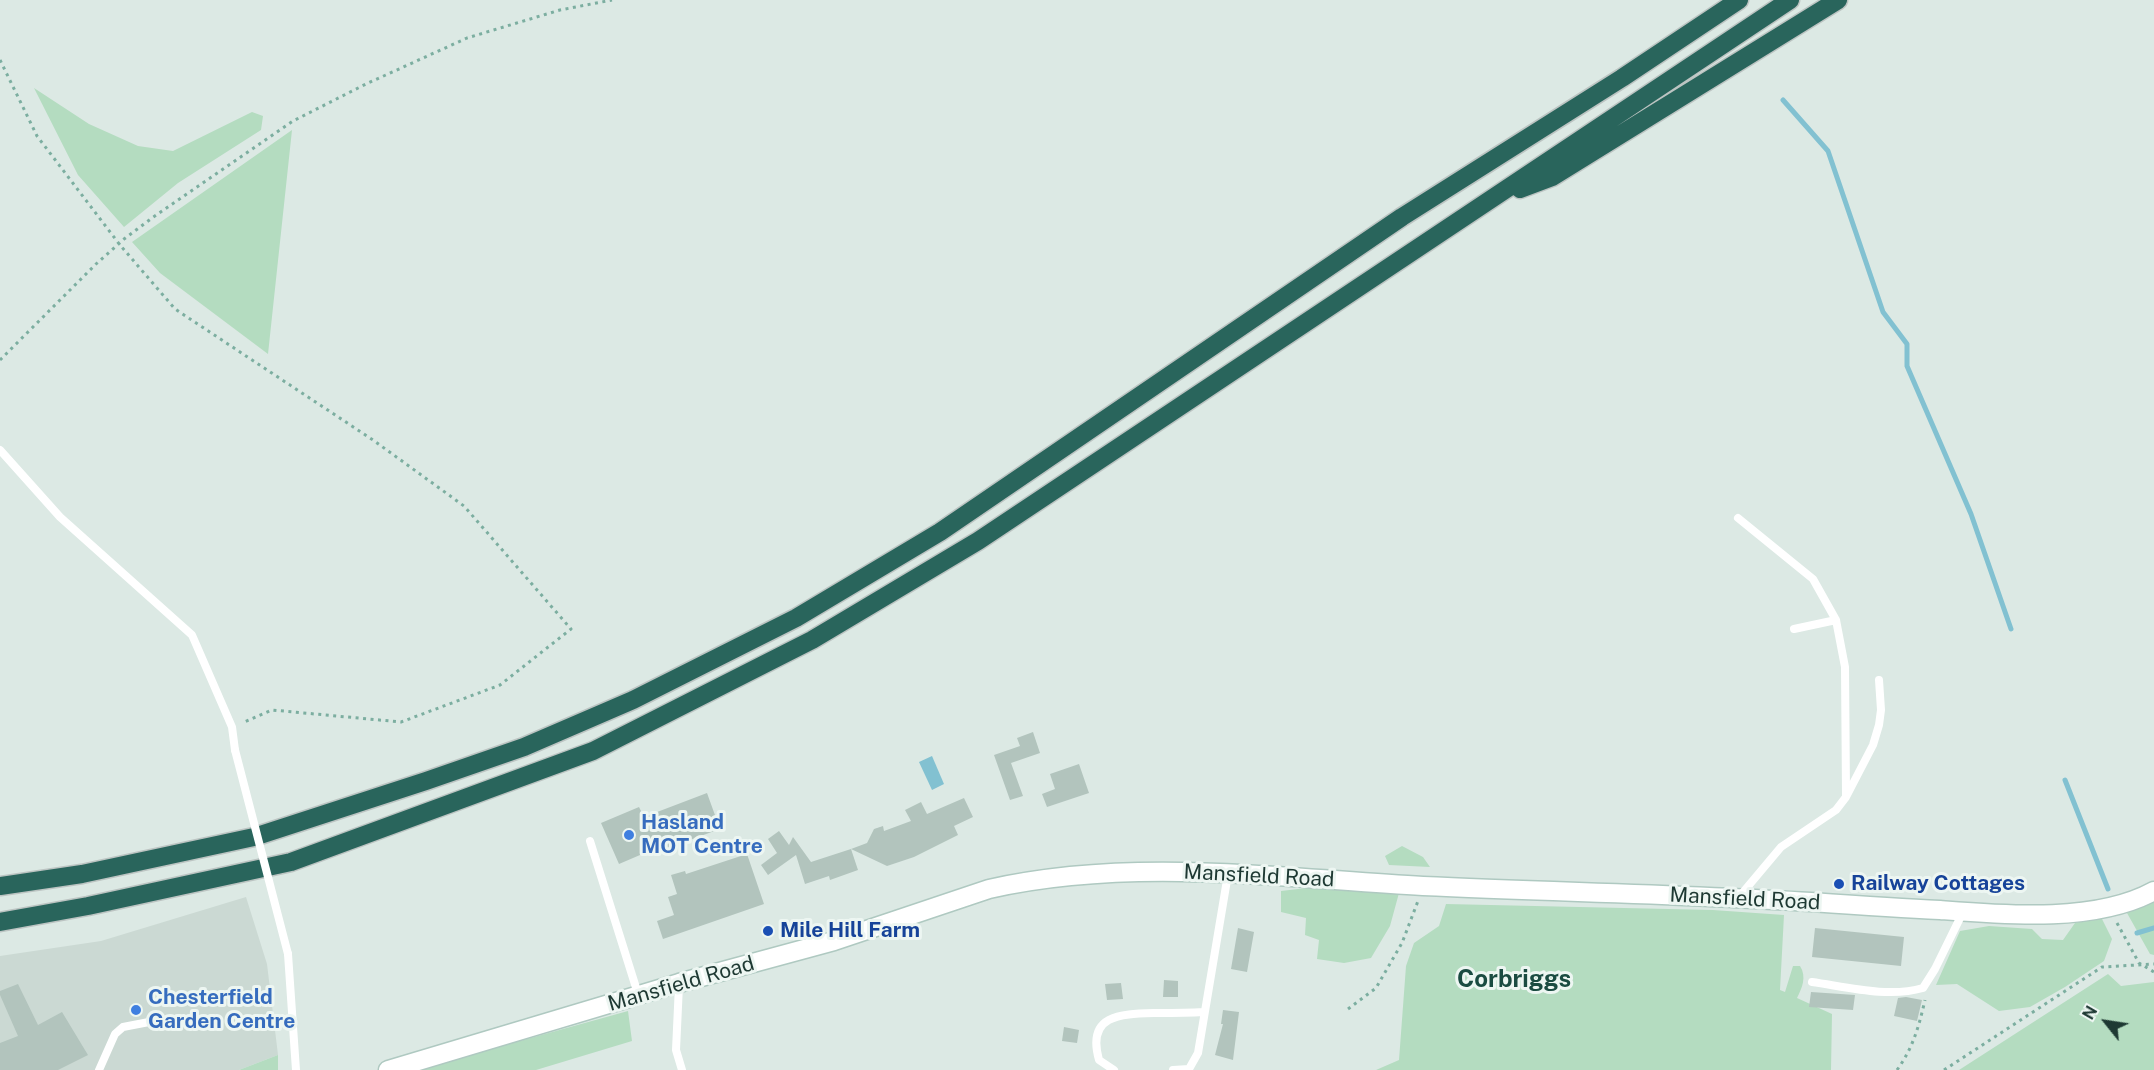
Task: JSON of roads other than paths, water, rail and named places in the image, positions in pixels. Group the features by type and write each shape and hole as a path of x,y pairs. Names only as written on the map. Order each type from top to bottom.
{"highway":[{"path":"1622,78 1721,0"},
{"path":"0,886 82,874 254,837 426,781 524,747 622,704 786,623 940,532 1401,217 1622,78 1739,0"},
{"path":"0,922 88,906 291,862 593,751 812,640 978,541 1790,0"},
{"path":"1493,199 1552,177 1838,0"}],"main road":[{"name":"Mansfield Road","path":"388,1070 679,983 834,940 989,889 1011,884 1093,874 1181,872 1228,874 1424,886 1738,898 2045,915 2112,912 2154,891"}],"lane":[{"path":"0,450 60,517 192,635 232,727 235,750 288,954 296,1070"},
{"path":"1738,518 1813,579 1836,620 1845,667 1846,797"},
{"path":"1794,629 1836,620"},
{"path":"1738,898 1781,847 1836,810 1846,797 1873,745 1879,725 1881,710 1879,680"},
{"path":"590,841 639,995"},
{"path":"1173,1070 1189,1069 1198,1053 1203,1012 1228,874"},
{"path":"1812,982 1894,992 1923,988 1963,912"},
{"path":"679,983 676,1050 682,1070"},
{"path":"1114,1070 1099,1060 1094,1045 1097,1031 1106,1021 1131,1013 1203,1012"},
{"path":"99,1070 116,1034 123,1027 149,1022"}],"water":[{"path":"932,756 944,784 932,790 919,762"}],"waterway":[{"path":"1783,100 1828,151 1883,312 1907,344 1907,366 1971,514 2011,629"},
{"path":"2065,780 2108,889"},
{"path":"2137,933 2154,928"}],"place":[{"name":"Hasland MOT Centre","path":"629,835"},
{"name":"Railway Cottages","path":"1839,884"},
{"name":"Mile Hill Farm","path":"768,931"},
{"name":"Chesterfield Garden Centre","path":"136,1010"}],"district":[{"name":"Corbriggs","path":"1514,980"}]}
